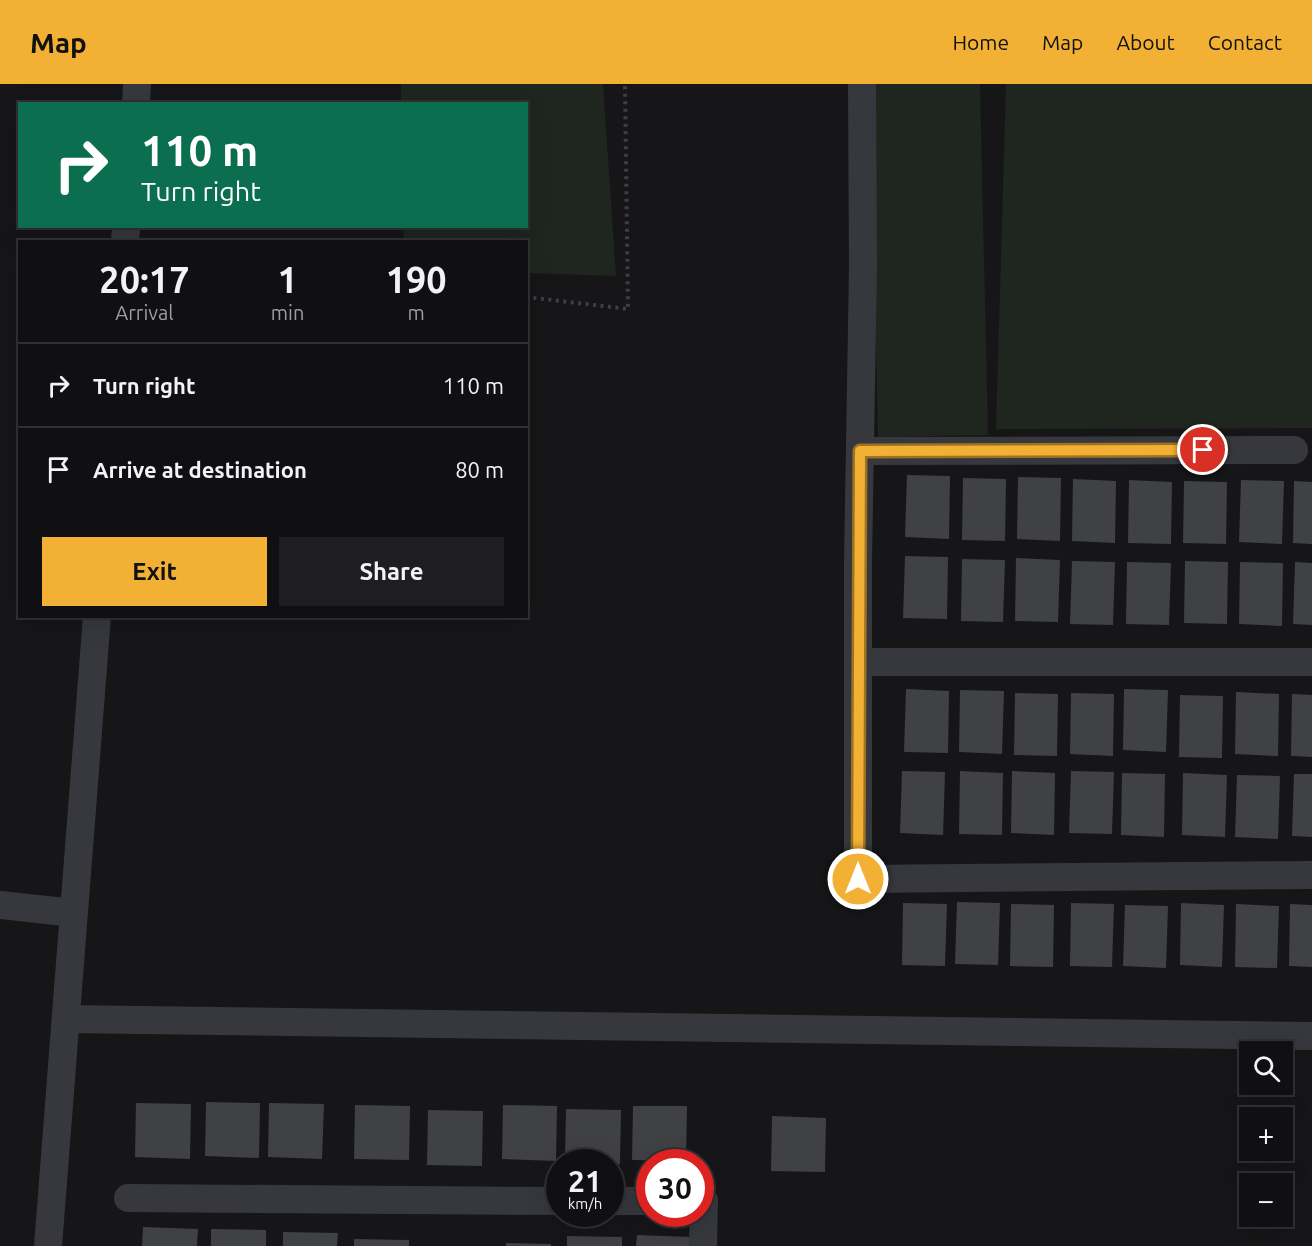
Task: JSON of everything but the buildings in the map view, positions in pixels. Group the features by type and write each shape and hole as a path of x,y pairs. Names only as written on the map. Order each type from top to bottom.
{"street":[{"path":"136,102 137,84"},
{"path":"862,84 863,267 858,879 1312,875"},
{"path":"860,451 1294,450"},
{"path":"48,1246 97,618"},
{"path":"858,662 1312,662"},
{"path":"0,905 74,913"},
{"path":"66,1019 1312,1036"},
{"path":"128,1198 546,1201"},
{"path":"703,1227 703,1246"}],"path":[{"path":"528,297 628,309 625,84"}],"shaded area":[{"path":"401,84 603,84 616,276 528,273 528,240 404,240 403,228 528,228 528,102 401,102"},
{"path":"870,84 980,84 988,435 878,437"},
{"path":"1006,84 1312,84 1312,428 996,429"}],"route":[{"path":"858,879 860,451 1203,450"}]}
